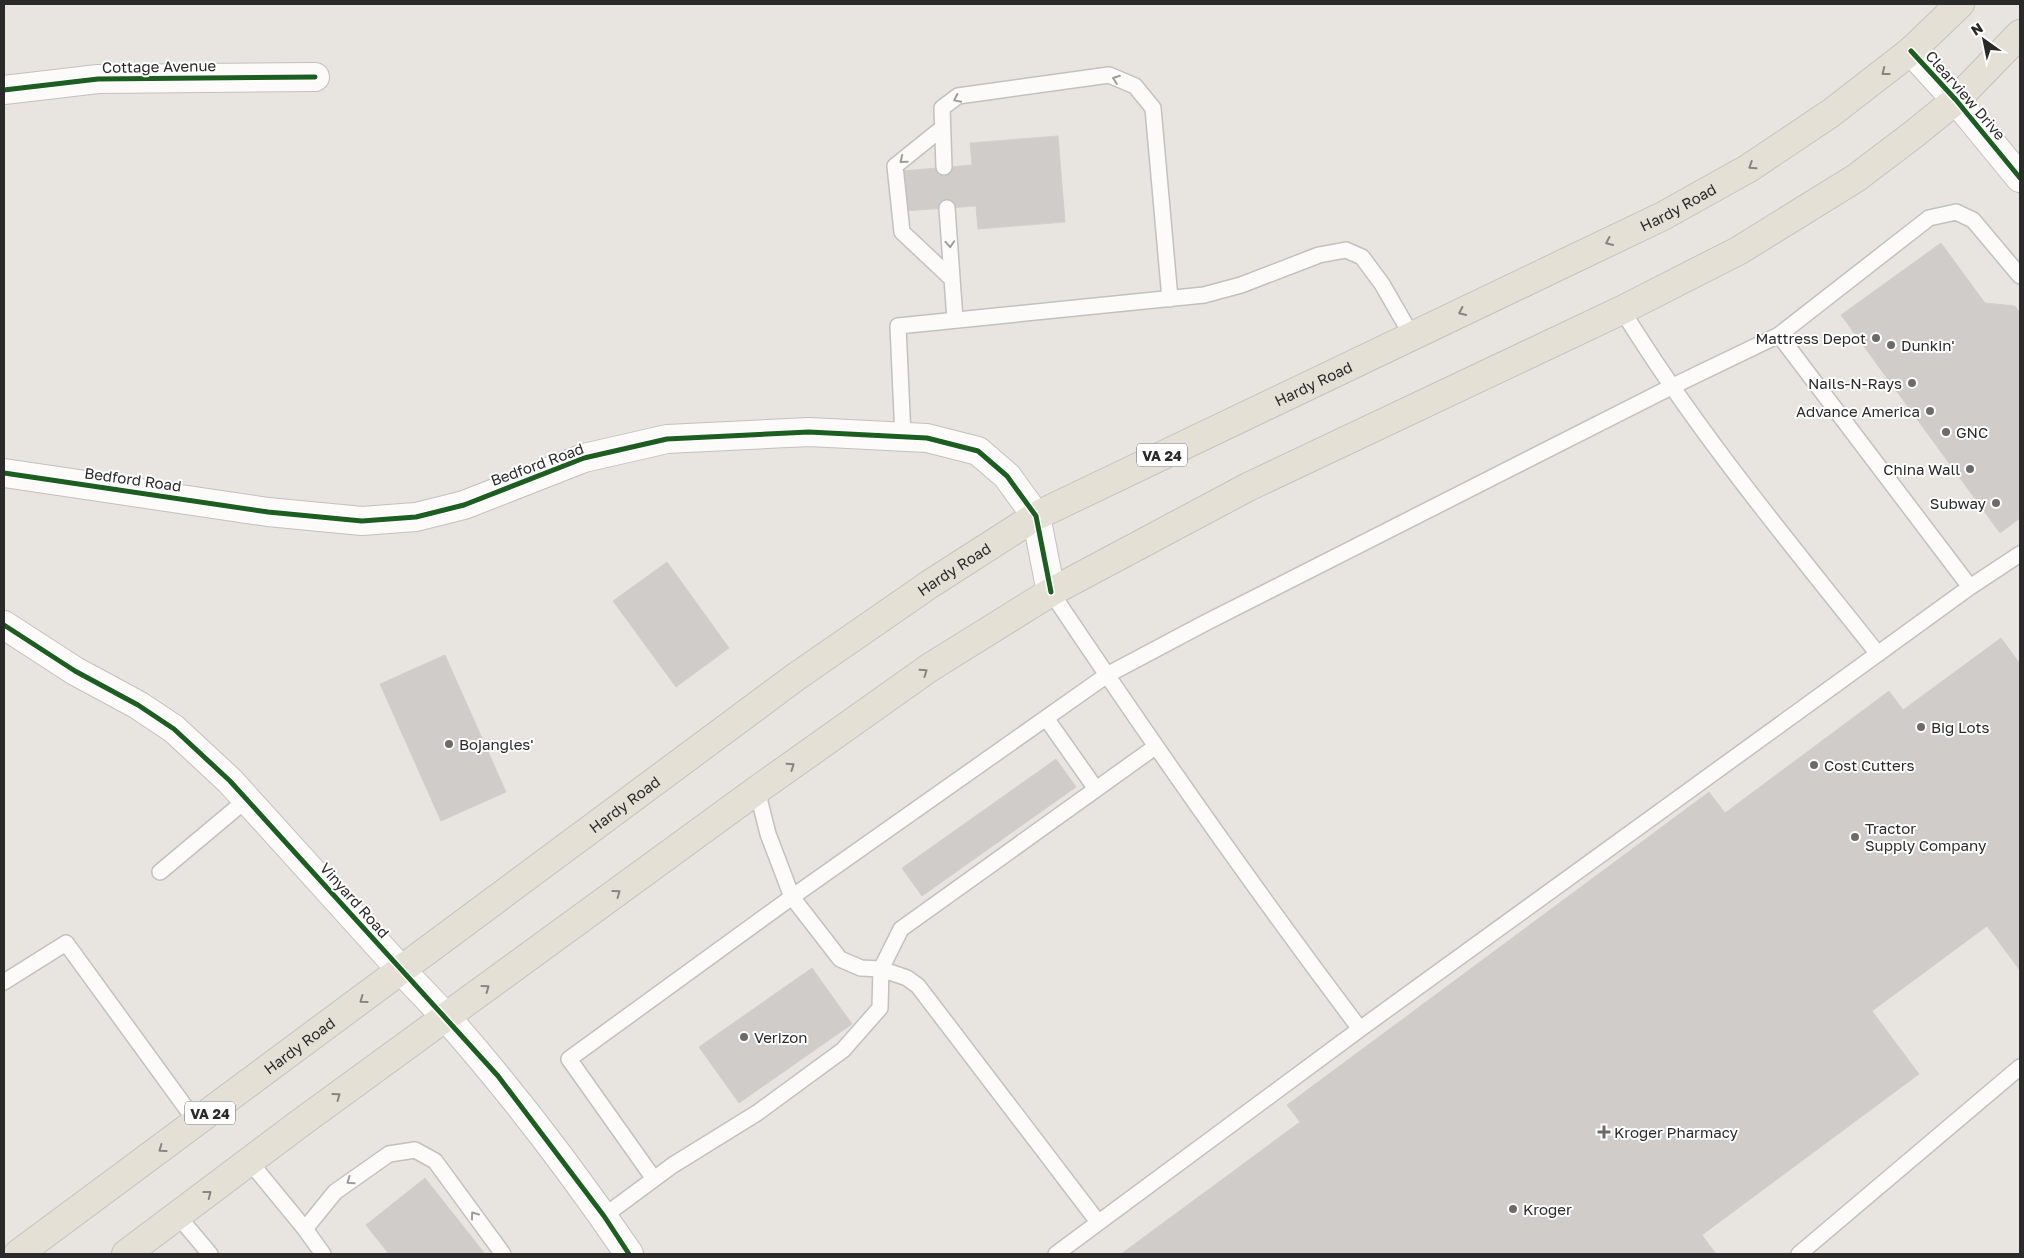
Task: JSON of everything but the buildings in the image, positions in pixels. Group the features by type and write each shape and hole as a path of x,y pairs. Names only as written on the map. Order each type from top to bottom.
{"main road":[{"name":"Hardy Road","path":"18,1254 402,971 797,676 930,584 1036,516 1662,216 1749,168 1831,113 1911,51 1960,4"},
{"path":"126,1254 757,790 929,668 1051,592 1248,487 1622,310 1738,251 1856,178 1956,100 2020,34"}],"street":[{"name":"Clearview Drive","path":"1911,51 1956,100 2020,178"},
{"name":"Cottage Avenue","path":"4,90 98,79 315,77"},
{"name":"Bedford Road","path":"4,473 268,512 362,521 416,518 464,505 584,458 667,439 809,432 927,438 978,451 1007,476 1036,516 1051,592"},
{"name":"Vinyard Road","path":"4,625 75,671 138,705 174,729 230,781 498,1076 604,1216 630,1254"}],"lane":[{"path":"944,168 941,129 942,108 958,96 1109,76 1135,86 1153,108 1170,299"},
{"path":"941,129 895,166 902,232 952,279"},
{"path":"947,208 955,320"},
{"path":"654,1179 569,1059 792,897 1107,675 1205,623 1671,387 1779,335 1929,218 1956,212 1973,220 2020,276"},
{"path":"903,437 898,326 1204,295 1241,285 1318,255 1346,250 1362,257 1382,284 1412,336"},
{"path":"1622,310 1671,387 1701,429 1878,654"},
{"path":"1779,335 1970,588"},
{"path":"1056,1254 1360,1028 1878,654 2020,554"},
{"path":"1051,592 1154,747 1275,915 1360,1028"},
{"path":"1046,718 1096,789"},
{"path":"604,1216 654,1179 757,1113 843,1050 880,1008 881,969 901,929 1154,747"},
{"path":"757,790 768,834 792,897 840,959 861,968 881,969 907,978 918,986 1098,1222"},
{"path":"160,872 246,800"},
{"path":"4,982 66,943 197,1123"},
{"path":"1799,1254 2020,1067"},
{"path":"305,1229 335,1192 389,1154 415,1150 435,1161 503,1254"},
{"path":"250,1162 323,1254"},
{"path":"178,1216 210,1254"}],"cycle path":[{"path":"1911,51 1956,100 2020,178"},
{"path":"4,90 98,79 315,77"},
{"path":"4,473 268,512 362,521 416,517 464,505 584,458 667,439 809,432 927,438 978,451 1007,476 1036,516 1051,592"},
{"path":"4,625 75,671 138,705 174,729 230,781 498,1076 604,1216 629,1254"}],"place":[{"name":"Mattress Depot","path":"1876,338"},
{"name":"Dunkin'","path":"1891,345"},
{"name":"Nails-N-Rays","path":"1912,383"},
{"name":"Advance America","path":"1930,411"},
{"name":"GNC","path":"1946,432"},
{"name":"China Wall","path":"1970,469"},
{"name":"Subway","path":"1996,503"},
{"name":"Big Lots","path":"1921,727"},
{"name":"Bojangles'","path":"449,744"},
{"name":"Cost Cutters","path":"1814,765"},
{"name":"Tractor Supply Company","path":"1855,837"},
{"name":"Verizon","path":"744,1037"},
{"name":"Kroger Pharmacy","path":"1604,1132"},
{"name":"Kroger","path":"1513,1209"}]}
